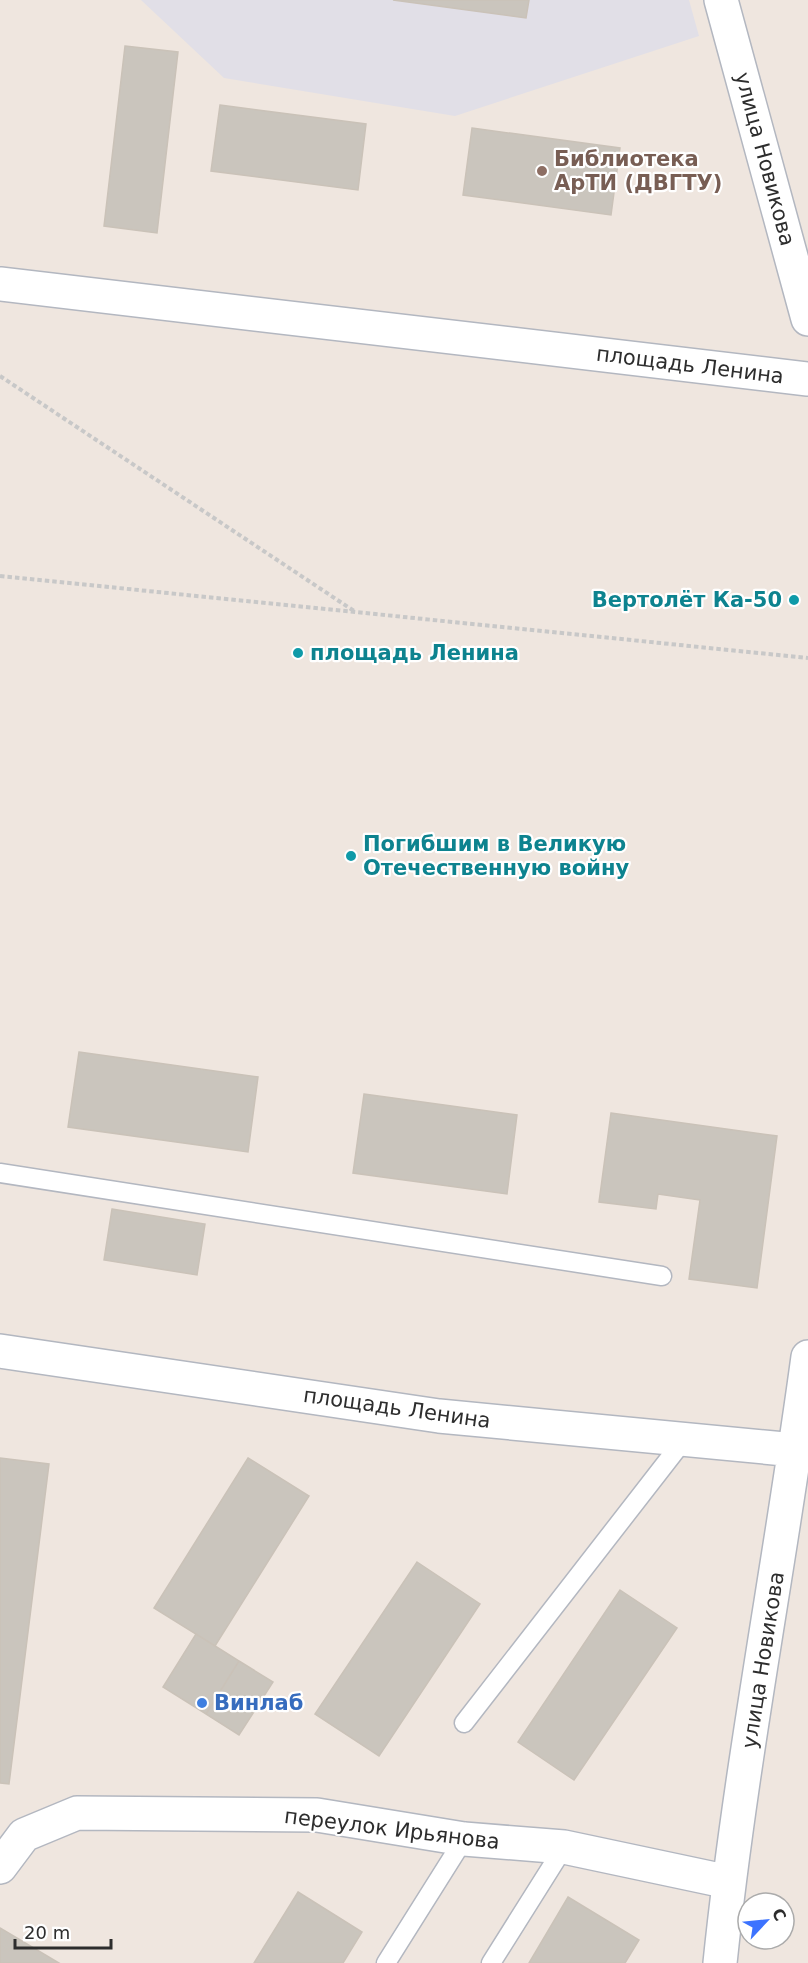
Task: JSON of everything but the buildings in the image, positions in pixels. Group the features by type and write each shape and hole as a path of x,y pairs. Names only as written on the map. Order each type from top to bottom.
{"street":[{"name":"улица Новикова","path":"721,0 808,319"},
{"name":"площадь Ленина","path":"0,284 808,379"},
{"name":"площадь Ленина","path":"0,1351 439,1416 795,1450"},
{"name":"улица Новикова","path":"720,1963 729,1882 808,1357"},
{"name":"переулок Ирьянова","path":"0,1866 24,1835 77,1813 317,1815 464,1839 564,1847 729,1882"}],"lane":[{"path":"0,1173 662,1276"},
{"path":"464,1723 683,1440"},
{"path":"386,1963 464,1839"},
{"path":"491,1963 564,1847"}],"path":[{"path":"0,376 354,611"},
{"path":"0,576 808,658"}],"shaded area":[{"path":"141,0 689,0 699,36 455,116 224,78"}],"place":[{"name":"Библиотека АрТИ (ДВГТУ)","path":"542,171"},
{"name":"Вертолёт Ка-50","path":"794,600"},
{"name":"площадь Ленина","path":"298,653"},
{"name":"Погибшим в Великую Отечественную войну","path":"351,856"},
{"name":"Винлаб","path":"202,1703"}]}
